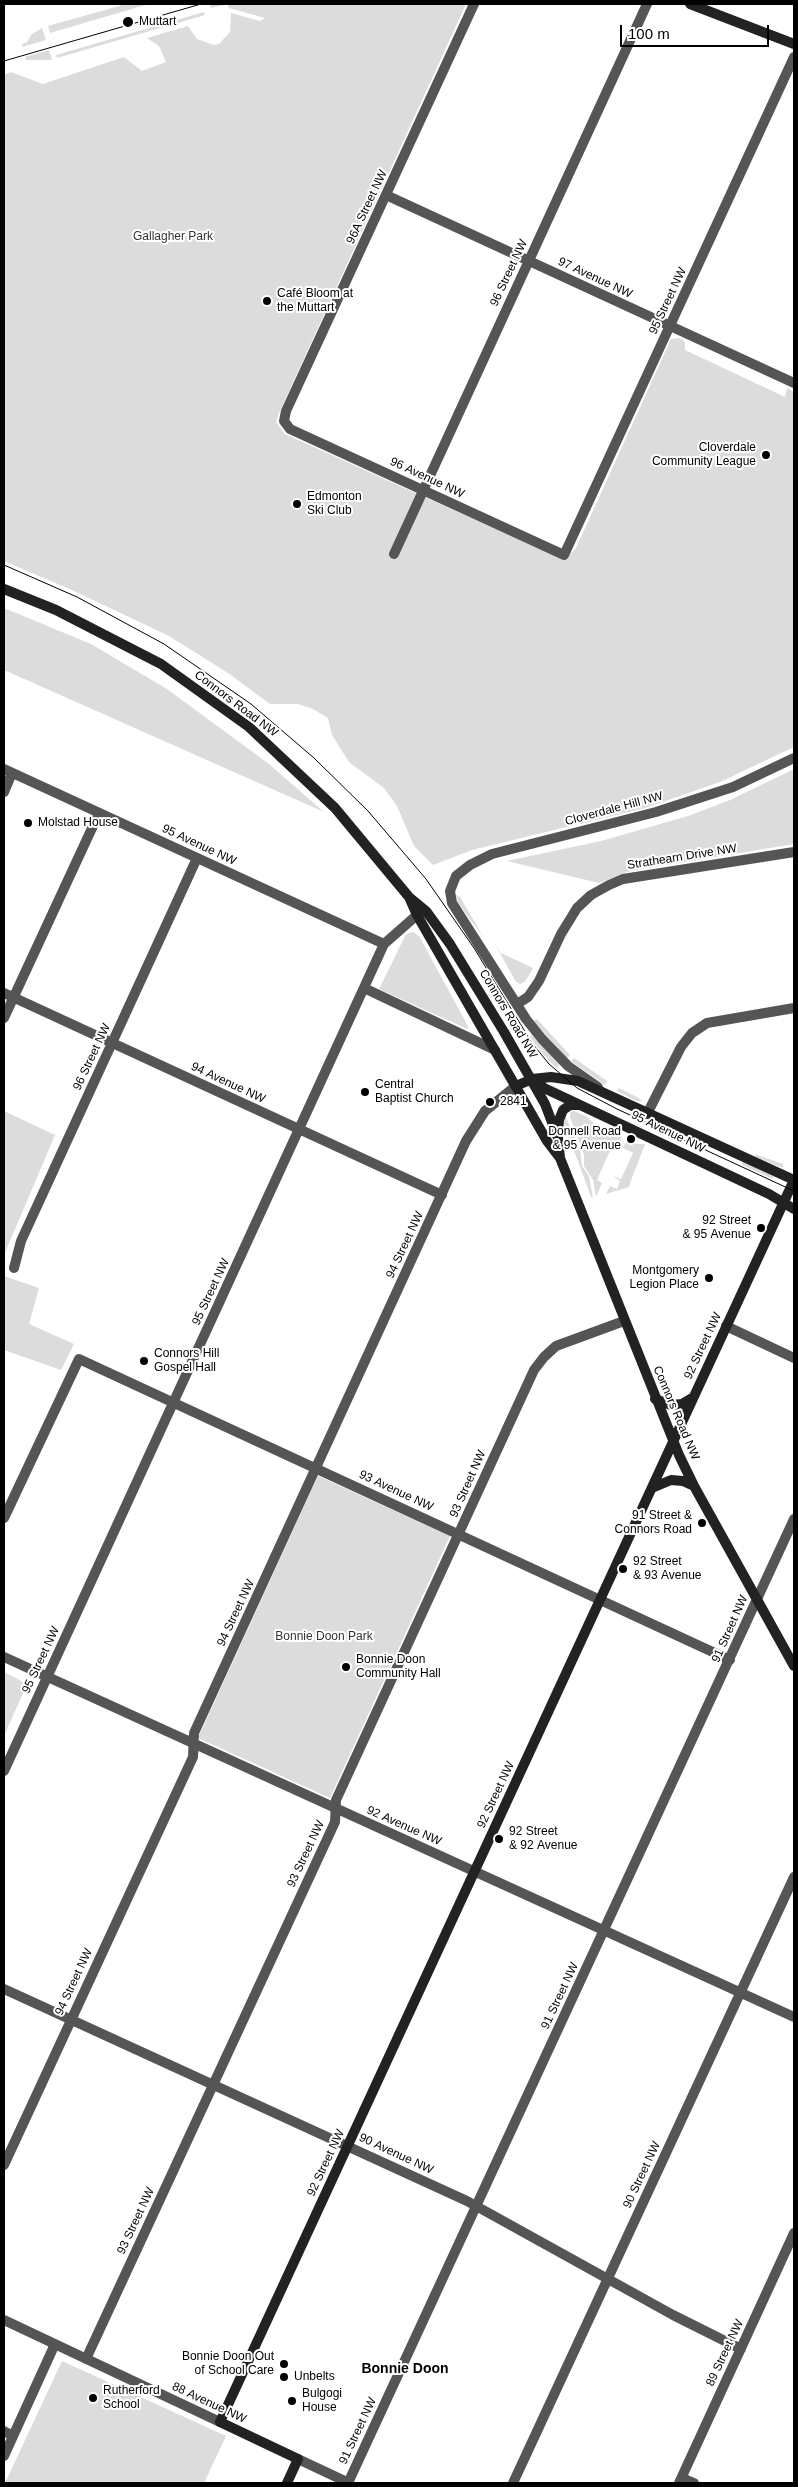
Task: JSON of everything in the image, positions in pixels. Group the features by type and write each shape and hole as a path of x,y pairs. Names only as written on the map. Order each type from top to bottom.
{"street":[{"name":"96A Street NW","path":"284,420 286,411 474,4"},
{"name":"96 Street NW","path":"394,554 646,4"},
{"path":"690,4 794,44"},
{"name":"95 Street NW","path":"564,555 794,57"},
{"name":"97 Avenue NW","path":"386,195 794,383"},
{"name":"96 Avenue NW","path":"284,420 290,429 564,555"},
{"name":"Connors Road NW","path":"4,589 56,610 133,648 161,664 242,723 277,752 335,808 409,897 426,911 450,944 532,1079 545,1104 558,1138 560,1158 673,1440 694,1486 794,1666"},
{"name":"Cloverdale Hill NW","path":"450,891 456,876 462,870 492,854 656,812 733,787 794,758"},
{"path":"4,792 8,771"},
{"name":"95 Avenue NW","path":"8,771 384,944"},
{"path":"4,1018 9,995 99,813"},
{"name":"Strathearn Drive NW","path":"517,1004 528,997 543,975 561,934 577,908 592,895 609,885 623,879 794,852"},
{"name":"96 Street NW","path":"14,1268 21,1241 197,858"},
{"name":"95 Avenue NW","path":"450,891 452,904 542,1039 573,1070 615,1099"},
{"name":"Connors Road NW","path":"409,897 417,916 547,1141 560,1158"},
{"name":"95 Street NW","path":"4,1771 384,944 399,929 417,916"},
{"path":"364,988 495,1050"},
{"name":"94 Avenue NW","path":"9,995 442,1195"},
{"path":"647,1114 681,1047 692,1033 707,1023 794,1008"},
{"name":"95 Avenue NW","path":"516,1086 532,1079 551,1077 571,1079 794,1180"},
{"name":"95 Avenue NW","path":"532,1079 544,1088 794,1208"},
{"name":"94 Street NW","path":"4,2165 193,1757 194,1734 442,1195 476,1124 498,1098 516,1086"},
{"path":"558,1138 559,1120 563,1110 570,1105 580,1104"},
{"name":"92 Street NW","path":"220,2422 794,1180"},
{"name":"93 Street NW","path":"86,2359 335,1822 336,1800 538,1363 550,1351 563,1343 624,1320"},
{"path":"726,1326 794,1358"},
{"name":"93 Avenue NW","path":"4,1518 78,1359 730,1660"},
{"path":"655,1399 671,1405 682,1404 692,1398"},
{"path":"652,1488 671,1480 683,1481 694,1486"},
{"name":"91 Street NW","path":"348,2483 794,1519"},
{"name":"92 Avenue NW","path":"4,1657 794,2017"},
{"name":"90 Street NW","path":"513,2483 794,1877"},
{"name":"90 Avenue NW","path":"4,1989 476,2206 607,2279 741,2349"},
{"name":"89 Street NW","path":"681,2480 793,2237"},
{"name":"88 Avenue NW","path":"4,2320 348,2483"},
{"path":"4,2456 8,2433 55,2344"},
{"path":"287,2483 298,2459"},
{"path":"681,2480 694,2483"}],"green space":[{"path":"126,4 149,4 50,33 48,26"},
{"path":"228,4 211,8 210,5"},
{"name":"Gallagher Park","path":"228,4 466,4 279,413 276,422 285,434 564,560 576,548 671,339 680,338 685,342 685,350 785,397 787,388 794,392 794,747 720,782 645,808 472,850 433,865 414,846 397,806 384,788 349,762 332,735 328,718 313,709 298,704 270,704 228,673 169,636 72,590 4,561 4,75 11,72 43,84 124,57 142,71 166,62 159,46 147,38 188,26 197,39 214,45 219,44 230,32 231,13 260,21 265,18 229,8"},
{"path":"204,12 205,15 57,58 56,55"},
{"path":"42,28 46,40 22,47 22,44 27,42 32,34"},
{"path":"49,50 52,60 26,60 25,57"},
{"path":"4,608 91,644 167,689 269,764 324,812 4,670"},
{"path":"794,769 794,844 630,871 599,883 507,861 601,841 688,816 730,800"},
{"path":"456,895 460,897 484,938 458,903"},
{"path":"413,932 419,936 469,1028 465,1028 379,989 406,934"},
{"path":"493,940 501,953 533,968 525,982 520,984 516,982"},
{"path":"537,1019 570,1055 567,1058 535,1023 534,1020"},
{"path":"532,1035 559,1064 557,1069 530,1037"},
{"path":"574,1058 607,1081 605,1085 571,1061"},
{"path":"619,1088 642,1101 636,1101 617,1091"},
{"path":"4,1111 55,1135 4,1255"},
{"path":"574,1111 586,1116 596,1125 622,1137 618,1146 613,1144 597,1180 602,1183 596,1197 593,1180 584,1166 584,1155 570,1117 570,1112"},
{"path":"565,1115 580,1149 582,1166 589,1176 593,1198 591,1197 564,1123"},
{"path":"627,1140 637,1144 645,1144 629,1187 606,1194 610,1186 617,1189 620,1181 613,1176 621,1179 633,1153 623,1148"},
{"path":"755,1154 783,1164 783,1168 756,1157"},
{"path":"743,1162 765,1171 774,1177 773,1179 742,1165"},
{"path":"4,1276 39,1288 29,1324 74,1344 61,1370 4,1350"},
{"name":"Bonnie Doon Park","path":"318,1476 450,1536 330,1798 198,1738"},
{"path":"4,1672 27,1684 4,1736"},
{"name":"Rutherford School","path":"62,2361 226,2436 204,2483 5,2483"}],"tram line":[{"path":"4,61 201,4"},
{"path":"4,565 77,597 164,644 251,704 314,758 368,811 426,879 474,948 532,1043 549,1064 577,1088 617,1109 794,1191"}],"place":[{"name":"Muttart","path":"128,22"},
{"name":"Café Bloom at the Muttart","path":"267,301"},
{"name":"Cloverdale Community League","path":"766,455"},
{"name":"Edmonton Ski Club","path":"297,504"},
{"name":"Molstad House","path":"28,823"},
{"name":"Central Baptist Church","path":"365,1092"},
{"name":"2841","path":"490,1102"},
{"name":"Donnell Road & 95 Avenue","path":"631,1139"},
{"name":"92 Street & 95 Avenue","path":"761,1228"},
{"name":"Montgomery Legion Place","path":"709,1278"},
{"name":"Connors Hill Gospel Hall","path":"144,1361"},
{"name":"91 Street & Connors Road","path":"702,1523"},
{"name":"92 Street & 93 Avenue","path":"623,1569"},
{"name":"Bonnie Doon Community Hall","path":"346,1667"},
{"name":"92 Street & 92 Avenue","path":"499,1839"},
{"name":"Bonnie Doon Out of School Care","path":"284,2364"},
{"name":"Unbelts","path":"284,2377"},
{"name":"Rutherford School","path":"93,2398"},
{"name":"Bulgogi House","path":"292,2401"}],"district":[{"name":"Bonnie Doon","path":"405,2369"}]}
